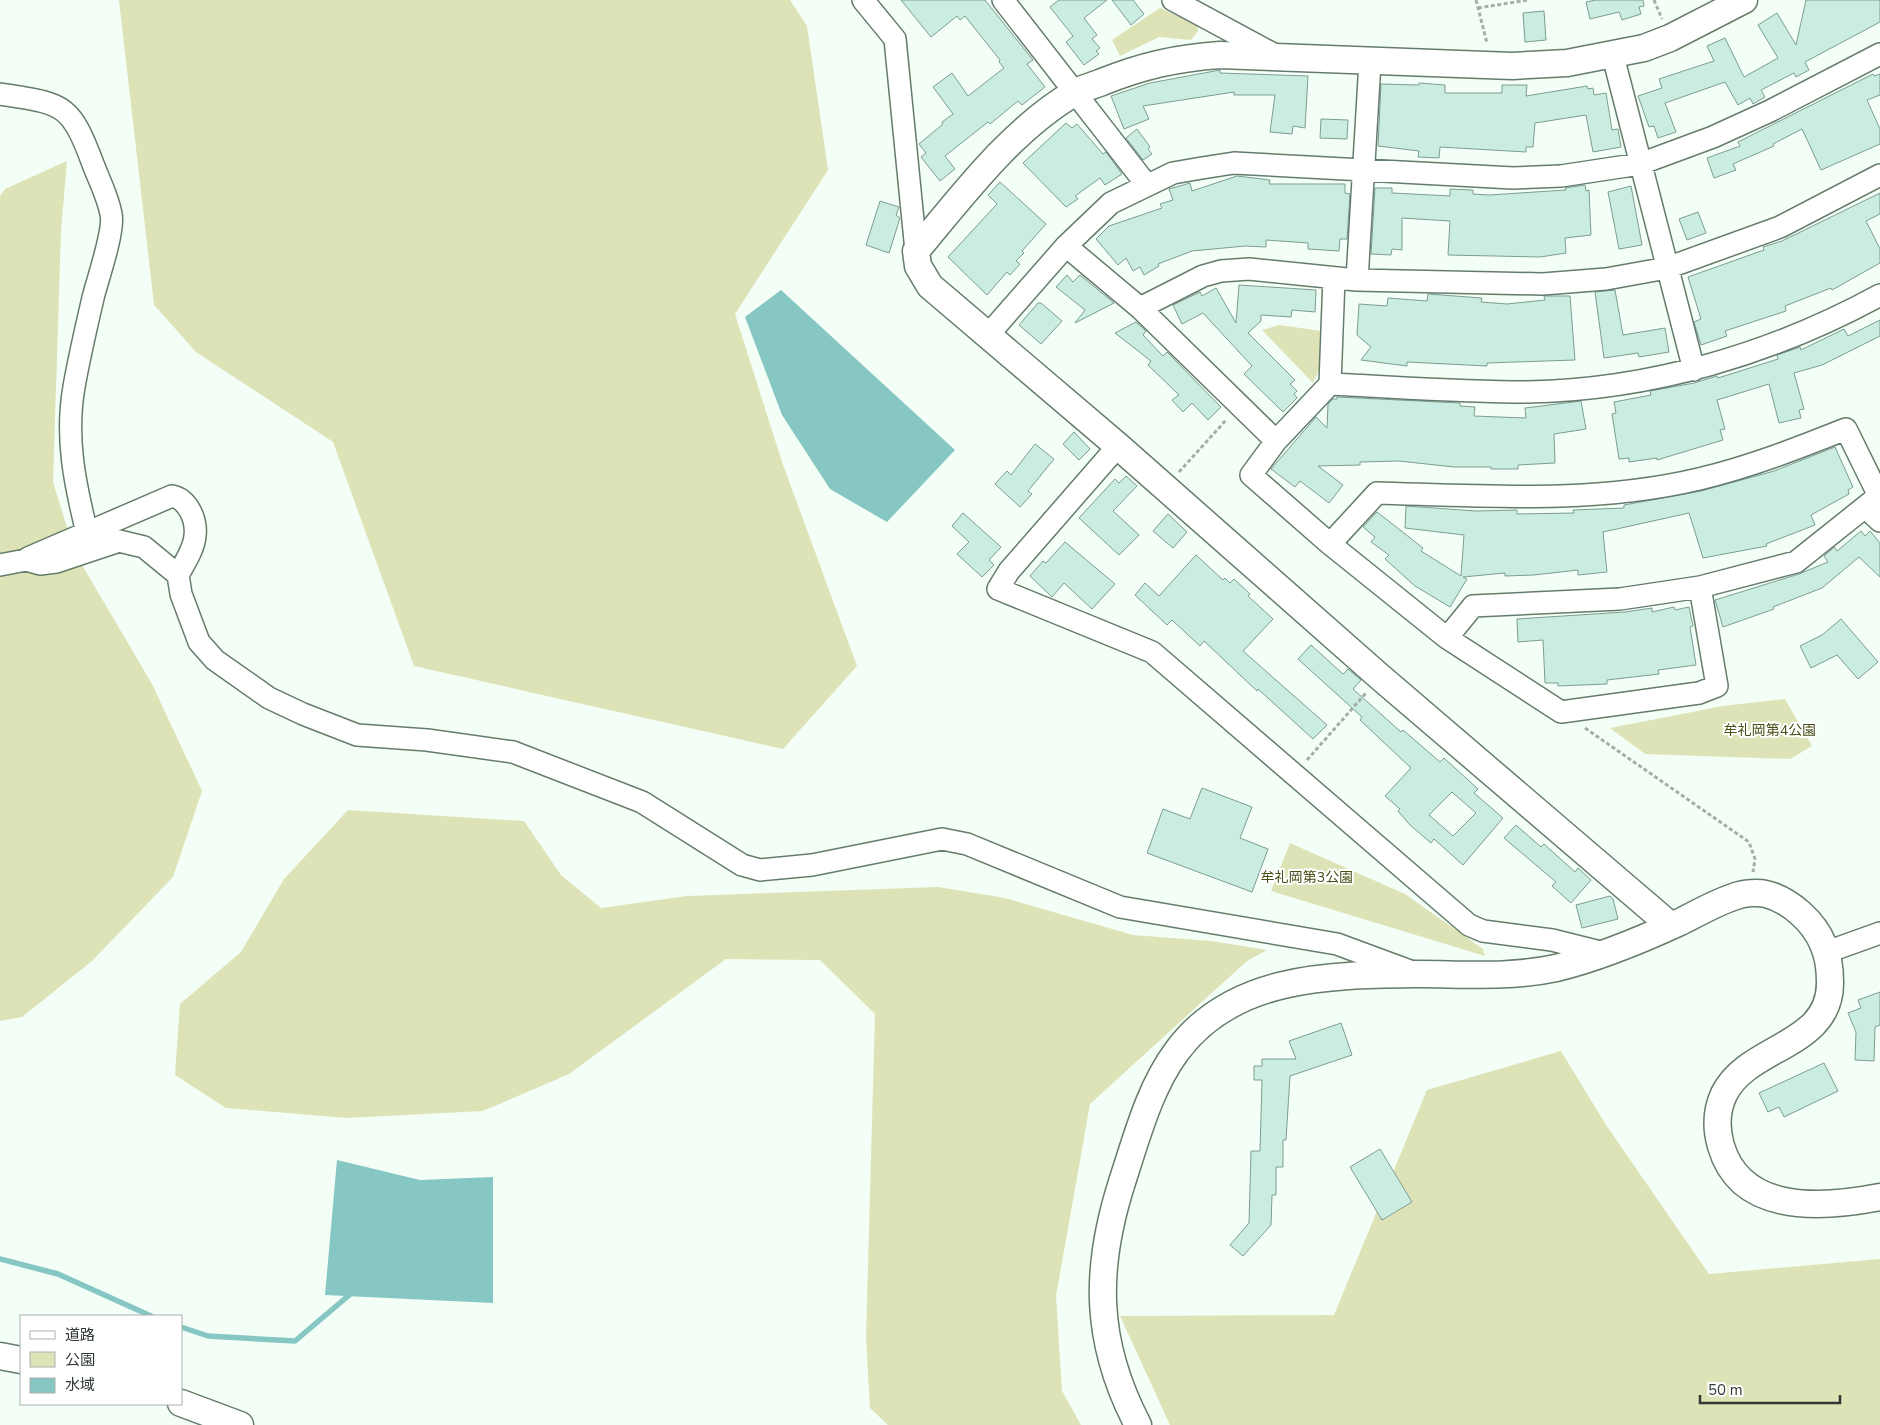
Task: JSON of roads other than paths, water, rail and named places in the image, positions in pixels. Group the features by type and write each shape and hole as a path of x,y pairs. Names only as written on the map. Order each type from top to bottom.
{"street":[{"path":"863,0 894,39 918,266 930,286 1118,446 1380,677 1671,926"},
{"path":"1003,0 1146,184"},
{"path":"1173,0 1277,56"},
{"path":"916,252 975,180 1046,113 1075,93 1135,69 1177,58 1220,55 1512,66 1567,63 1613,56 1644,48 1670,38 1744,0"},
{"path":"988,336 1066,246 1111,203 1146,184 1173,173 1234,163 1513,178 1561,176 1640,164 1714,138 1880,54"},
{"path":"1613,56 1694,370"},
{"path":"1357,280 1370,62"},
{"path":"0,94 48,102 71,117 80,130 112,216 73,388 70,425 74,481 88,533"},
{"path":"1140,308 1203,276 1221,271 1249,269 1357,280 1543,284 1606,279 1667,268 1780,227 1880,175"},
{"path":"1066,246 1140,308 1276,441"},
{"path":"1334,278 1330,384 1276,441 1251,475 1330,544 1447,638 1561,712 1699,693 1717,686 1700,586"},
{"path":"1330,384 1527,392 1597,387 1694,370 1775,344 1852,311 1880,296"},
{"path":"1330,544 1377,493 1532,497 1609,493 1697,479 1764,461 1846,429 1876,505 1796,562 1700,586 1620,599 1473,606 1447,638"},
{"path":"1118,446 1009,571 998,589 1152,652 1295,773 1469,925 1483,931 1552,940 1604,953"},
{"path":"26,560 30,556 172,496 181,498 189,507 195,526 196,537 178,575 181,594 199,642 215,660 269,698 303,714 357,734 427,740 513,752 642,802 742,865 760,870 812,865 942,839 966,844 1120,907 1337,944 1419,974"},
{"path":"0,565 26,560 40,564 56,562 119,541 144,547 178,575"},
{"path":"1138,1425 1114,1370 1101,1299 1103,1268 1117,1198 1152,1096 1175,1053 1197,1027 1224,1006 1265,988 1295,981 1419,974 1470,976 1528,973 1561,967 1604,953 1671,926 1737,895 1750,893 1767,894 1801,914 1821,938 1827,952 1830,990 1826,1006 1816,1023 1792,1041 1746,1068 1725,1090 1718,1111 1717,1134 1724,1157 1735,1176 1760,1195 1797,1204 1840,1203 1880,1197"},
{"path":"1827,952 1880,933"},
{"path":"0,1356 20,1360"},
{"path":"182,1403 240,1425"}],"water":[{"path":"781,290 955,450 887,522 830,489 782,415 745,317"},
{"path":"337,1160 420,1180 493,1177 493,1303 325,1295"}],"waterway":[{"path":"0,1259 58,1274 149,1315"},
{"path":"182,1327 208,1336 295,1341 354,1291"}],"park label":[{"name":"牟礼岡第4公園","path":"1770,730"},
{"name":"牟礼岡第3公園","path":"1307,877"}]}
